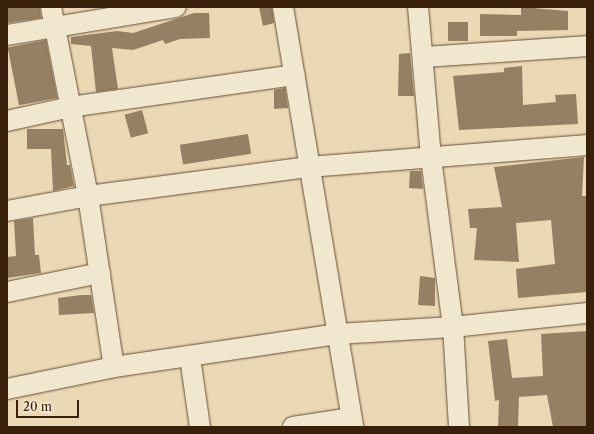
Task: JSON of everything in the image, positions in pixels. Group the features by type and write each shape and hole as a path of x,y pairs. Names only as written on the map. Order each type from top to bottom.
{"street":[{"path":"50,7 88,196 114,367"},
{"path":"7,35 176,7"},
{"path":"283,7 352,422 293,427"},
{"path":"418,7 431,158 453,327 459,427"},
{"path":"423,57 587,46"},
{"path":"7,121 70,108 294,75"},
{"path":"7,211 88,196 309,167 587,145"},
{"path":"7,292 100,273"},
{"path":"7,389 114,367 190,357 337,334 453,327 587,313"},
{"path":"190,357 200,427"}],"building":[{"path":"7,7 40,7 41,18 7,23"},
{"path":"259,7 272,7 274,23 263,26"},
{"path":"521,7 568,11 568,30 517,31 517,36 480,36 480,14 521,15"},
{"path":"194,13 209,13 210,38 180,39 165,44 163,40 133,50 112,48 118,89 96,92 91,46 71,44 71,37 117,31 133,33"},
{"path":"448,22 468,22 468,41 448,41"},
{"path":"46,40 57,98 19,105 8,47"},
{"path":"410,53 414,96 398,96 399,54"},
{"path":"522,66 523,105 556,102 555,95 576,94 578,124 459,130 453,76 504,72 504,68"},
{"path":"285,88 288,108 274,109 274,90"},
{"path":"142,110 148,133 131,138 125,115"},
{"path":"27,129 63,129 67,165 70,165 74,186 53,191 51,149 27,149"},
{"path":"248,134 251,154 183,165 180,145"},
{"path":"584,157 582,196 587,196 587,292 518,298 516,269 555,264 551,220 516,223 519,262 474,260 477,228 470,228 468,209 502,207 494,167"},
{"path":"410,171 421,171 423,189 409,188"},
{"path":"33,218 35,255 39,255 41,273 7,278 7,257 16,256 14,221"},
{"path":"420,276 435,278 435,306 418,305"},
{"path":"91,295 94,313 59,315 58,298"},
{"path":"587,331 587,427 553,427 547,395 519,397 518,427 498,427 499,400 495,401 488,341 507,339 512,378 543,376 541,334"}]}
